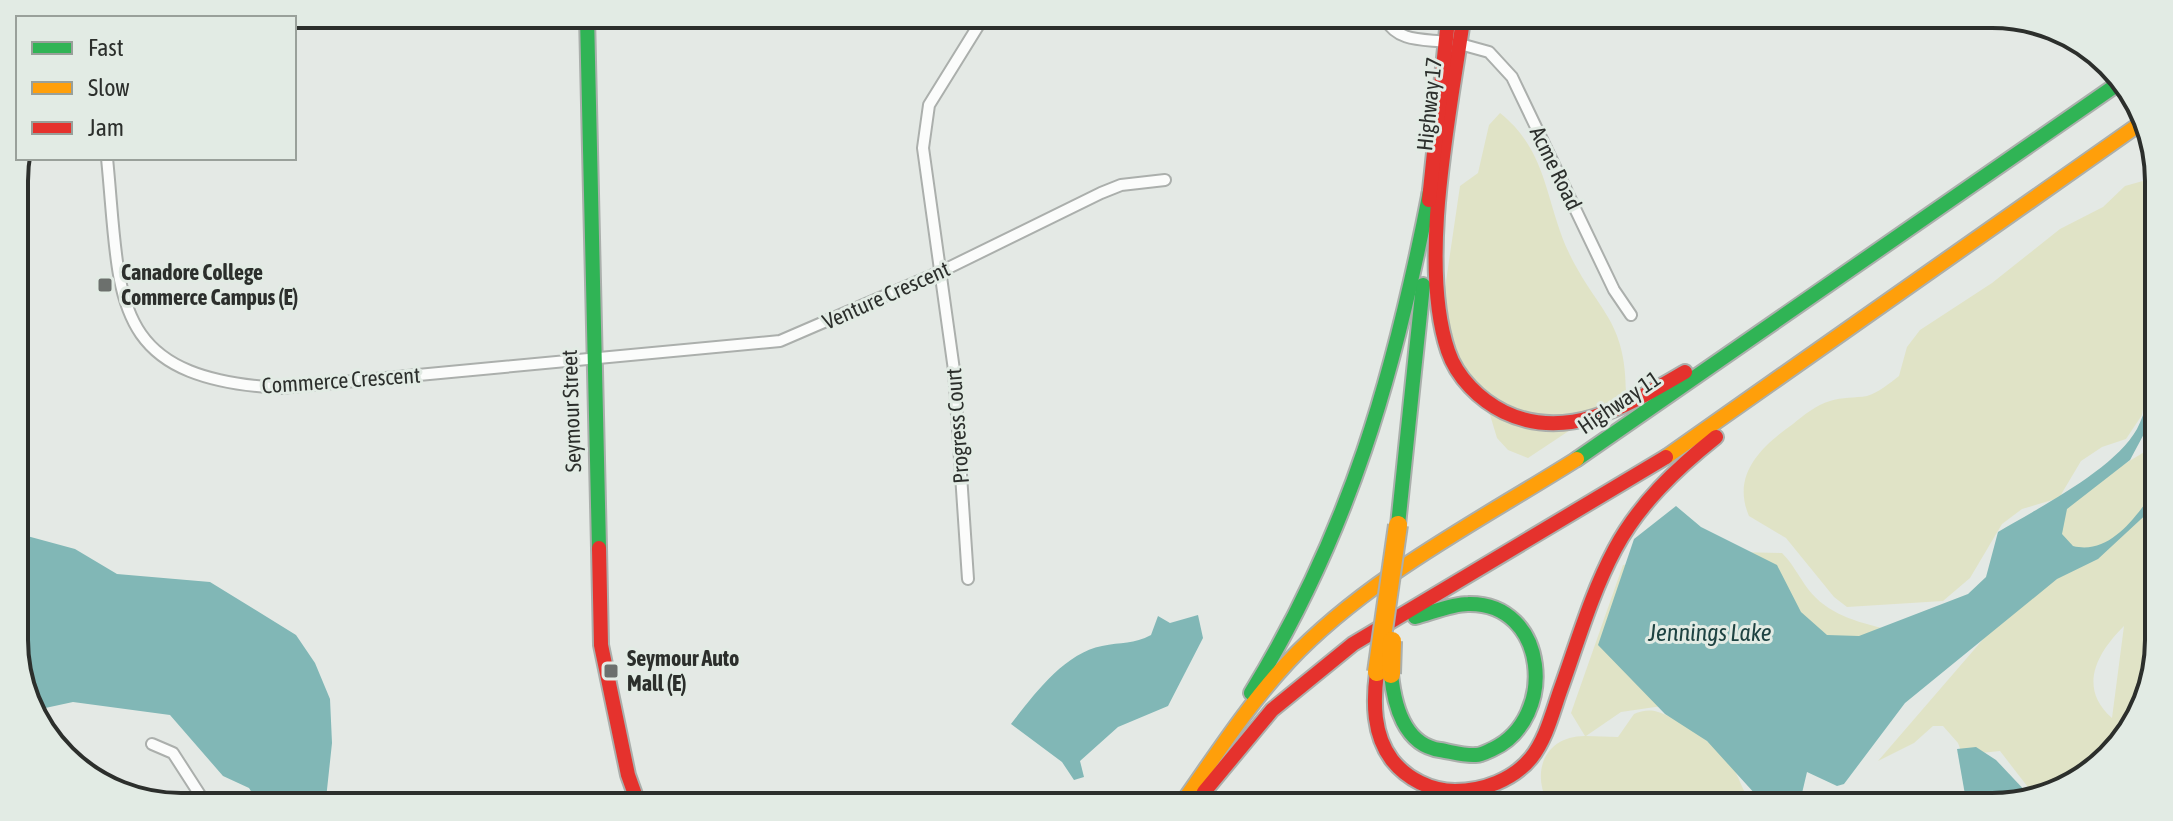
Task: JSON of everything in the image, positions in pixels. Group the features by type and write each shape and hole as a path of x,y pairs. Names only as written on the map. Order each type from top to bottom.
{"main road":[{"name":"Seymour Street","path":"587,28 601,645 634,793"},
{"name":"Highway 17","path":"1450,28 1453,43"},
{"name":"Highway 17","path":"1437,192 1453,43 1460,28"},
{"name":"Highway 11","path":"1189,793 1245,713 1289,661 1344,611 1410,564 1593,449 2113,88"},
{"path":"1204,793 1251,733 1290,693 1372,632 1666,457 2135,127"},
{"path":"1437,192 1438,286 1448,352 1459,374 1476,393 1496,408 1529,421 1576,423 1621,409 1842,278"},
{"path":"1437,192 1384,673 1374,699 1378,731 1387,752 1410,777 1441,790 1465,791 1490,786 1510,776 1537,749 1609,561 1645,505 1701,448 1872,314"},
{"path":"1188,793 1279,646 1348,503 1392,375 1437,192"},
{"path":"1290,693 1407,621 1442,606 1465,602 1498,610 1523,631 1535,652 1539,689 1532,713 1507,741 1487,751 1455,754 1432,748 1411,733 1393,702 1384,673"}],"street":[{"name":"Progress Court","path":"968,579 954,370 923,148 929,105 977,28"},
{"name":"Acme Road","path":"1392,28 1404,37 1453,43 1489,52 1512,77 1614,290 1631,315"},
{"name":"Commerce Crescent","path":"107,160 122,295 133,325 154,350 183,369 214,380 280,388 593,361"},
{"name":"Venture Crescent","path":"593,361 780,341 940,272 1101,193 1121,185 1165,180"},
{"path":"152,744 173,753 199,793"}],"green space":[{"path":"1500,113 1516,128 1537,161 1569,253 1615,331 1625,368 1626,393 1528,458 1508,450 1497,438 1484,395 1439,329 1460,186 1478,173 1489,125"},
{"path":"2145,180 2145,397 2142,415 2126,439 2102,447 2081,461 2059,498 2022,509 2002,524 1970,578 1943,601 1847,607 1834,597 1786,538 1749,516 1744,487 1753,462 1781,433 1810,411 1825,403 1867,396 1884,388 1899,376 1907,347 1920,330 1992,283 2060,229 2103,207 2125,186"},
{"path":"2145,452 2144,660 2137,689 2119,725 2085,761 2068,773 2029,789 2000,751 1981,753 1967,767 1958,743 1943,726 1933,726 1914,743 1878,761 2042,571 2020,564 2078,492","holes":["2124,626 2112,718 2102,707 2093,683 2095,671 2106,648"]},
{"path":"1737,552 1782,553 1824,605 1854,620 1886,629 1662,706 1621,712 1586,736 1618,737 1634,714 1640,712 1666,715 1721,753 1733,767 1745,793 1544,793 1541,777 1546,756 1561,742 1585,736 1571,713 1623,565"}],"water":[{"name":"Jennings Lake","path":"2145,409 2145,432 2130,460 2067,509 2062,534 2073,546 2098,545 2119,533 2145,504 2145,515 2098,559 2057,579 1905,703 1844,784 1837,786 1807,772 1802,793 1754,793 1707,741 1665,714 1598,645 1634,539 1676,506 1701,527 1777,565 1801,612 1827,635 1859,636 1968,594 1986,577 1998,532 2074,487 2111,459 2137,429"},
{"path":"28,536 75,549 117,574 210,582 296,635 315,663 330,699 332,743 327,793 252,793 249,788 223,776 170,715 73,702 44,708 36,689 29,660"},
{"path":"1198,615 1203,638 1168,706 1118,727 1080,761 1084,777 1074,780 1062,762 1011,724 1050,677 1075,657 1102,646 1145,638 1151,635 1158,616 1170,623"},
{"path":"1976,747 1996,760 2024,790 1965,793 1957,749"}],"traffic: fast":[{"path":"587,28 599,548"},
{"path":"1577,459 2113,88"},
{"path":"1251,693 1286,633 1316,572 1364,451 1401,325 1430,191"},
{"path":"1398,525 1423,285"},
{"path":"1391,674 1403,721 1409,732 1428,747 1463,754 1483,754 1514,734 1528,713 1535,689 1535,664 1528,641 1515,621 1495,608 1468,604 1415,617"}],"traffic: slow":[{"path":"1666,457 2135,127"},
{"path":"1189,793 1259,695 1319,631 1426,552 1577,459"},
{"path":"1377,672 1398,525"},
{"path":"1391,674 1392,641"}],"traffic: jam":[{"path":"1429,200 1447,28"},
{"path":"1462,28 1439,187 1436,232 1439,315 1448,351 1457,370 1478,395 1495,407 1528,420 1552,423 1598,416 1643,396 1685,372"},
{"path":"1377,672 1375,706 1381,740 1392,760 1412,778 1446,790 1476,789 1506,778 1524,766 1545,735 1592,601 1615,549 1635,517 1660,488 1716,437"},
{"path":"1204,792 1272,710 1353,644 1666,457"},
{"path":"599,548 601,645 634,793"}],"place":[{"name":"Canadore College Commerce Campus (E)","path":"105,285"},
{"name":"Seymour Auto Mall (E)","path":"611,671"}]}
